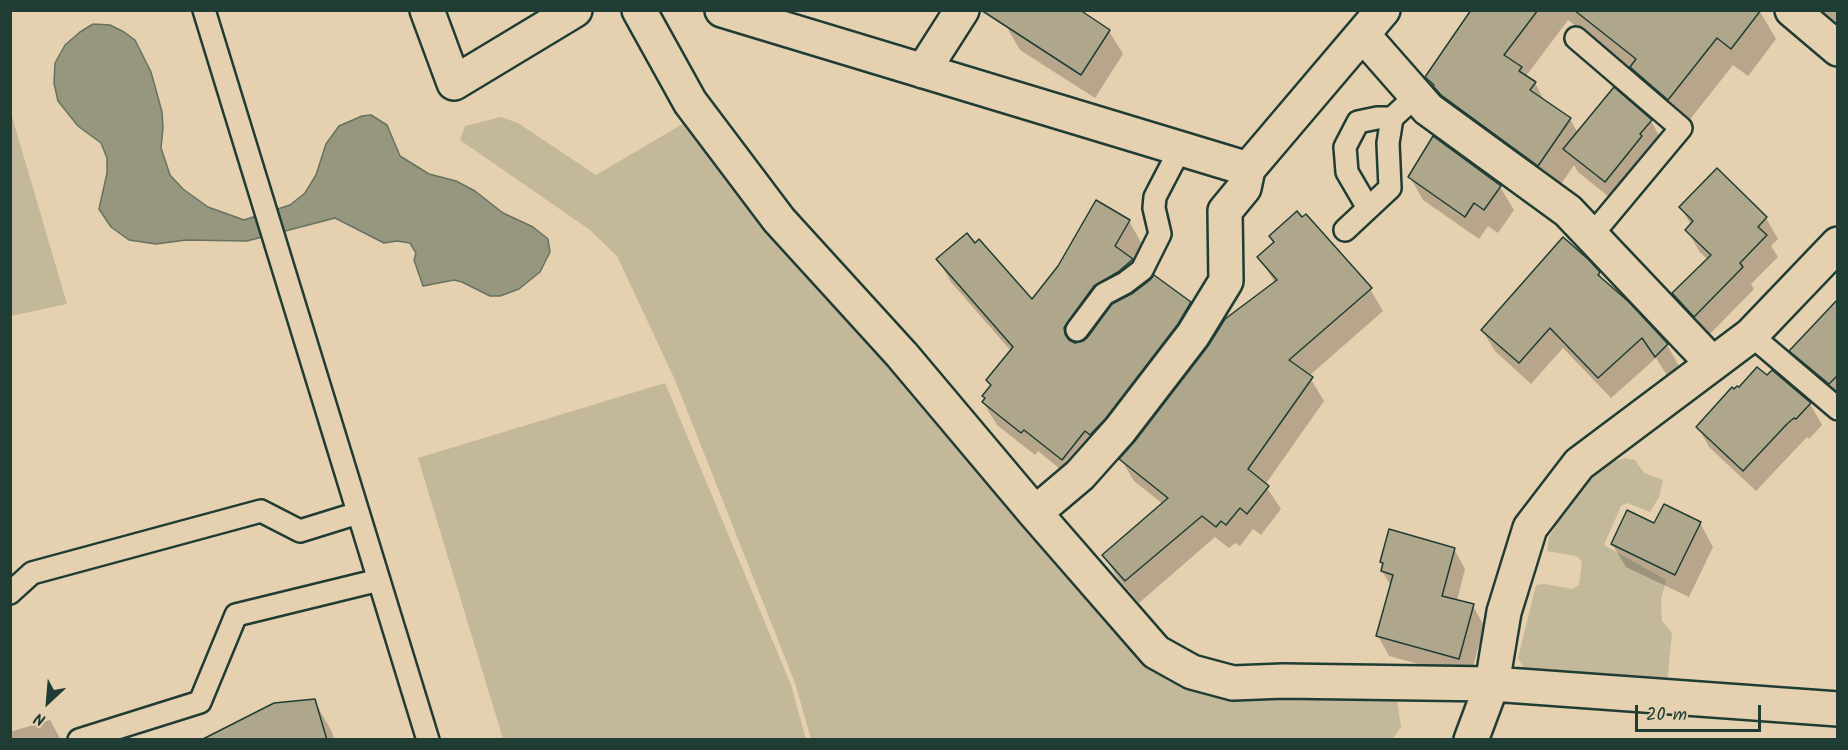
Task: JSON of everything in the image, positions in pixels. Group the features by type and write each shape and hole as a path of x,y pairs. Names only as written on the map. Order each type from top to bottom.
{"street":[{"path":"428,10 454,83 575,10"},
{"path":"639,10 690,102 779,220 902,355 1156,652 1192,672 1233,683 1283,681 1492,684 1838,709"},
{"path":"722,10 1248,169"},
{"path":"923,71 962,10"},
{"path":"1792,10 1838,49"},
{"path":"1035,513 1080,475 1120,430 1193,335 1226,281 1225,211 1244,188 1248,169 1373,22 1416,96 1428,109 1568,212 1712,363"},
{"path":"1470,740 1492,684 1504,612 1530,528 1579,464 1751,335 1838,244"}],"lane":[{"path":"204,10 428,740"},
{"path":"1576,38 1681,128 1591,236"},
{"path":"1345,230 1390,188 1388,142 1392,118 1416,96"},
{"path":"1368,208 1347,172 1345,147 1358,122 1377,117 1392,118"},
{"path":"1077,330 1104,294 1125,283 1142,270 1160,234 1154,208 1155,197 1180,148"},
{"path":"1751,335 1838,410"},
{"path":"10,593 32,573 261,511 300,531 358,513"},
{"path":"80,740 200,702 236,615 379,580"}],"shaded area":[{"path":"93,24 110,25 135,40 151,72 162,112 161,148 170,175 183,189 208,207 244,220 290,205 305,193 316,175 326,144 339,126 362,116 371,115 387,125 400,156 429,174 456,181 475,191 503,213 533,227 548,239 550,252 540,272 519,289 500,296 490,296 454,280 423,286 414,260 416,253 410,243 397,241 384,243 335,218 247,241 186,240 156,244 129,240 111,227 99,209 107,173 107,158 101,143 78,126 58,101 54,83 55,63 65,45"},
{"path":"11,113 67,304 10,316"},
{"path":"501,117 518,123 596,175 691,119 768,224 1018,515 1152,659 1397,698 1401,727 1392,740 811,739 795,683 675,380 617,256 590,230 460,140 465,126"},
{"path":"665,383 791,685 806,739 503,739 418,458"},
{"path":"1625,458 1635,460 1644,473 1663,480 1659,497 1650,512 1627,503 1621,506 1604,545 1666,580 1661,600 1662,621 1672,633 1667,684 1528,676 1518,658 1536,585 1544,584 1572,589 1579,585 1582,561 1576,556 1547,551 1549,537 1576,493 1605,464"}],"building":[{"path":"981,10 1080,10 1110,30 1081,75"},
{"path":"1471,10 1538,10 1504,55 1522,67 1519,71 1536,82 1530,90 1571,118 1538,166 1441,95 1425,77"},
{"path":"1574,10 1761,10 1731,49 1717,38 1668,100 1630,67 1636,59"},
{"path":"1614,87 1652,120 1605,182 1563,149"},
{"path":"1433,136 1501,186 1484,210 1474,203 1465,217 1408,177"},
{"path":"1717,168 1767,217 1758,227 1767,235 1740,263 1743,267 1694,317 1672,293 1711,255 1685,230 1693,221 1679,207"},
{"path":"1096,200 1130,220 1115,246 1133,259 1118,272 1094,286 1064,328 1069,340 1075,343 1087,338 1112,304 1133,293 1154,275 1191,302 1178,324 1106,418 1090,435 1085,431 1062,460 1024,430 1021,433 982,402 985,398 982,396 991,385 986,380 1013,347 936,259 967,233 975,243 979,239 1032,299 1058,266"},
{"path":"1297,211 1302,217 1306,214 1372,288 1289,360 1313,377 1248,469 1269,486 1247,514 1240,508 1226,525 1221,521 1216,527 1202,516 1125,581 1102,555 1168,498 1119,459 1208,346 1225,319 1277,280 1257,257 1274,242 1269,236"},
{"path":"1563,237 1589,260 1600,272 1598,275 1629,302 1668,344 1655,357 1642,338 1598,378 1550,328 1519,363 1481,330"},
{"path":"1838,299 1838,375 1829,384 1789,351"},
{"path":"1757,367 1767,375 1772,370 1811,403 1796,419 1794,418 1787,424 1743,471 1696,427 1732,387 1734,389 1739,387"},
{"path":"1664,504 1701,522 1675,575 1611,544 1627,510 1654,523"},
{"path":"1389,529 1455,548 1442,596 1474,604 1459,659 1376,636 1393,575 1381,571 1383,563 1380,562"},
{"path":"315,699 327,740 201,740 274,703"}]}
